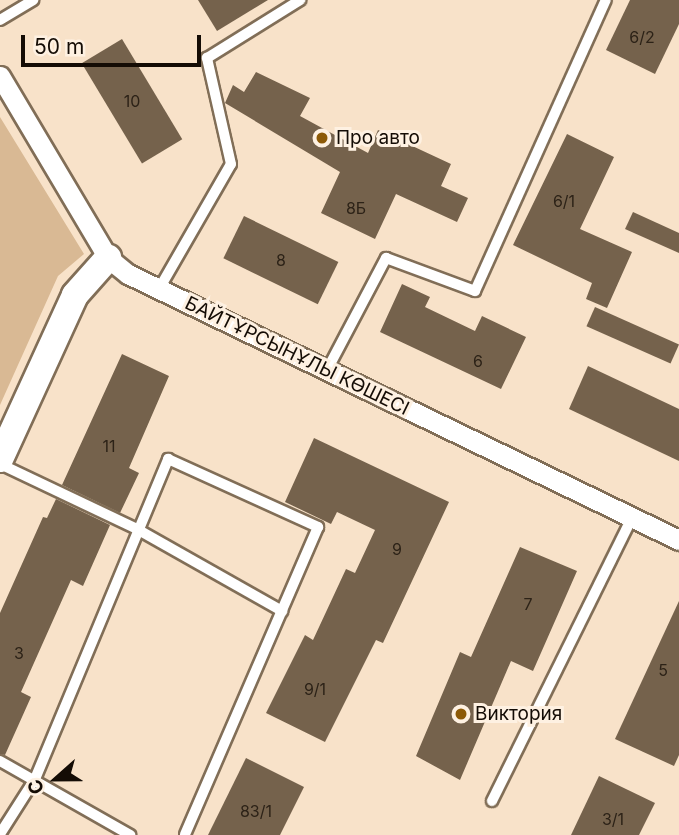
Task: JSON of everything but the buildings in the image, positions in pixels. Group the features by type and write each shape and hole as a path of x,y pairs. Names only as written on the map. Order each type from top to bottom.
{"street":[{"name":"БАЙТҰРСЫНҰЛЫ КӨШЕСІ","path":"0,76 108,258 159,289 679,540"},
{"path":"0,462 75,295 108,258"}],"lane":[{"path":"0,20 33,0"},
{"path":"159,289 231,164 207,58 300,0"},
{"path":"327,370 386,258 475,291 606,0"},
{"path":"0,834 35,779 167,459 318,527 185,835"},
{"path":"0,462 137,529 282,611"},
{"path":"492,800 632,518"},
{"path":"0,761 130,835"}],"shaded area":[{"path":"0,117 84,254 58,276 0,405"}],"place":[{"name":"Про авто","path":"322,138"},
{"name":"Виктория","path":"461,714"}]}
